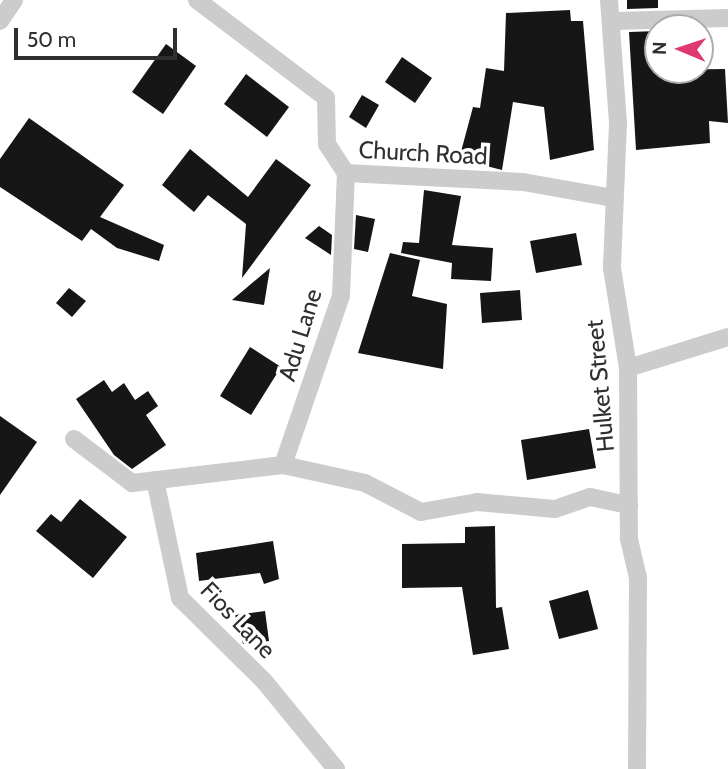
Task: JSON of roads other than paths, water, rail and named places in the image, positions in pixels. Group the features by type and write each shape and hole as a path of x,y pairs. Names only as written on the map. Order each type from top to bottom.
{"street":[{"path":"0,21 14,0"},
{"name":"Church Road","path":"197,0 326,98 327,144 346,173 523,182 613,198"},
{"name":"Hulket Street","path":"609,0 614,21 612,268 628,368 629,505 638,577 637,769"},
{"path":"614,21 728,18"},
{"name":"Adu Lane","path":"283,465 341,296 346,173"},
{"path":"628,368 728,337"},
{"path":"74,439 132,483 283,465 365,483 421,512 477,502 555,509 590,497 629,505"},
{"name":"Fios Lane","path":"155,480 180,597 264,681 336,769"}]}
